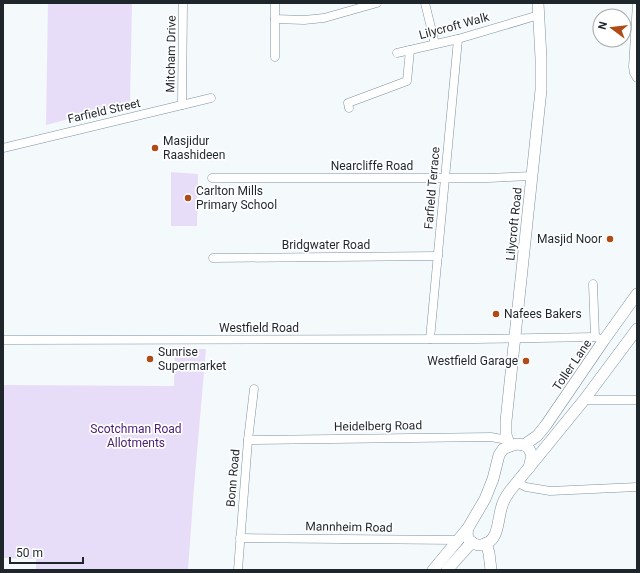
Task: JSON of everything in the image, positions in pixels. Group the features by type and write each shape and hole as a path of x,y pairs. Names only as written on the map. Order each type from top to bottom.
{"main road":[{"name":"Lilycroft Road","path":"508,443 505,429 540,90 541,58 538,3"},
{"name":"Toller Lane","path":"524,445 542,431 570,391 600,338 636,298"},
{"path":"468,528 467,536 472,542 478,545 491,540 496,532 503,502 509,492 518,483 584,400 637,329"},
{"path":"570,391 584,400"},
{"path":"433,570 468,528 488,491 500,455 508,443 524,445 529,449 532,455 529,468"},
{"path":"447,570 472,542"},
{"path":"486,543 491,570"}],"street":[{"name":"Mitcham Drive","path":"182,105 183,3"},
{"path":"275,3 275,57"},
{"path":"275,19 304,20 324,18 377,3"},
{"path":"425,3 435,44"},
{"path":"637,3 633,67 637,78"},
{"name":"Lilycroft Walk","path":"397,53 458,39 539,15"},
{"name":"Farfield Terrace","path":"430,339 458,39"},
{"path":"348,108 348,103 407,80 410,50"},
{"name":"Farfield Street","path":"3,148 211,98"},
{"name":"Nearcliffe Road","path":"212,178 446,178 532,176"},
{"name":"Bridgwater Road","path":"213,258 438,256"},
{"path":"593,284 600,338"},
{"name":"Westfield Road","path":"3,340 600,338"},
{"name":"Bonn Road","path":"238,570 248,440 254,389"},
{"path":"584,400 637,400"},
{"name":"Heidelberg Road","path":"248,440 491,437 508,443"},
{"path":"518,483 526,487 550,491 637,487"},
{"name":"Mannheim Road","path":"240,538 458,540"}],"green space":[{"path":"48,3 132,3 130,103 46,125"},
{"path":"171,172 198,174 197,226 171,226"},
{"name":"Scotchman Road Allotments","path":"175,349 206,349 188,570 36,570 36,559 3,558 3,385 174,386"}],"place":[{"name":"Masjidur Raashideen","path":"155,148"},
{"name":"Carlton Mills Primary School","path":"188,198"},
{"name":"Masjid Noor","path":"610,239"},
{"name":"Nafees Bakers","path":"496,314"},
{"name":"Sunrise Supermarket","path":"150,359"},
{"name":"Westfield Garage","path":"526,361"}]}
